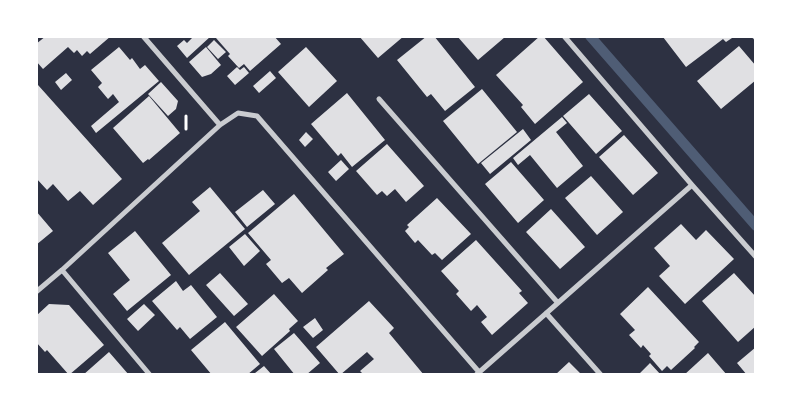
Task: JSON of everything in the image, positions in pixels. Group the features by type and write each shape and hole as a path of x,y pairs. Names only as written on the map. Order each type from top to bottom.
{"street":[{"path":"143,36 220,125"},
{"path":"564,36 756,257"},
{"path":"380,99 558,303"},
{"path":"36,292 220,125 238,113 257,116 478,374 692,185"},
{"path":"62,270 150,375"},
{"path":"546,313 600,375"}],"building":[{"path":"46,36 111,36 90,54 87,51 82,56 77,50 74,53 68,47 43,69 36,61 36,44"},
{"path":"194,36 211,36 187,58 177,46 184,40 187,43"},
{"path":"218,36 274,36 281,44 250,71 244,64 239,68 228,56 230,54 216,38"},
{"path":"359,36 404,36 378,58"},
{"path":"427,36 434,36 475,87 445,111 431,94 427,97 397,60"},
{"path":"457,36 504,36 505,37 478,60"},
{"path":"540,36 543,36 583,82 535,124 521,107 523,105 496,75"},
{"path":"664,36 731,36 732,38 726,42 723,39 686,67"},
{"path":"214,40 226,52 218,59 207,47"},
{"path":"739,46 756,66 756,80 721,109 697,81"},
{"path":"119,47 130,60 132,58 140,69 145,65 159,81 96,133 91,126 119,102 113,94 108,99 98,87 102,83 91,70"},
{"path":"206,47 221,65 211,74 202,77 189,62"},
{"path":"306,47 337,81 309,107 278,72"},
{"path":"237,67 240,70 244,67 249,73 235,85 227,76"},
{"path":"270,71 276,78 259,93 253,86"},
{"path":"66,73 72,80 61,90 55,82"},
{"path":"161,82 178,101 176,109 168,116 148,94"},
{"path":"38,85 122,179 93,205 80,191 68,201 53,184 47,190 36,178 36,86"},
{"path":"482,89 517,132 478,164 443,121"},
{"path":"347,93 385,140 352,167 341,153 338,156 311,124"},
{"path":"589,94 622,131 596,154 563,116"},
{"path":"149,96 180,133 143,163 113,128"},
{"path":"562,117 567,123 556,132 583,166 557,188 530,155 518,165 513,158"},
{"path":"523,129 531,140 490,174 481,163"},
{"path":"306,132 313,139 305,147 299,140"},
{"path":"624,135 658,173 633,195 599,157"},
{"path":"387,144 424,186 406,202 395,189 387,196 382,191 377,195 356,171"},
{"path":"341,160 349,169 336,181 328,172"},
{"path":"511,162 544,200 518,223 485,184"},
{"path":"591,176 623,212 597,235 565,198"},
{"path":"210,187 245,229 189,275 162,243 200,211 192,202"},
{"path":"263,190 275,204 247,227 235,212"},
{"path":"294,194 344,254 326,268 328,270 302,293 289,278 282,283 266,264 271,260 248,233"},
{"path":"437,198 471,234 442,260 435,253 432,255 418,240 415,243 405,231 409,227 407,225"},
{"path":"551,209 585,247 560,269 526,232"},
{"path":"36,211 53,231 36,245"},
{"path":"681,224 696,240 706,230 734,259 685,304 659,276 670,266 654,248"},
{"path":"135,231 171,275 127,311 113,294 130,280 108,253"},
{"path":"245,234 260,251 244,266 229,247"},
{"path":"476,240 522,291 519,293 528,303 492,335 481,322 487,317 477,305 471,311 456,294 459,291 441,271"},
{"path":"220,273 248,304 234,316 206,285"},
{"path":"734,273 756,297 756,326 738,342 702,301"},
{"path":"176,281 183,291 191,285 217,317 190,339 180,327 177,330 152,301"},
{"path":"648,287 699,342 671,370 667,366 662,371 649,356 651,354 643,345 641,348 629,335 635,330 620,314"},
{"path":"274,294 298,321 289,329 290,331 262,356 236,327"},
{"path":"369,301 394,328 389,333 424,375 364,375 360,371 374,359 367,352 340,375 316,347"},
{"path":"49,304 69,305 104,345 69,375 47,350 45,352 36,342 36,316"},
{"path":"144,304 155,315 138,331 127,319"},
{"path":"315,318 323,330 313,338 303,327"},
{"path":"225,322 260,364 247,375 212,375 191,350"},
{"path":"294,333 320,363 306,375 295,375 274,349"},
{"path":"756,347 756,375 747,375 737,363"},
{"path":"109,352 129,375 83,375"},
{"path":"708,353 727,375 684,375"},
{"path":"569,362 582,375 555,375"},
{"path":"650,363 661,375 638,375"},
{"path":"264,366 272,375 257,375 255,373"}],"waterway":[{"path":"590,36 756,226"}]}
